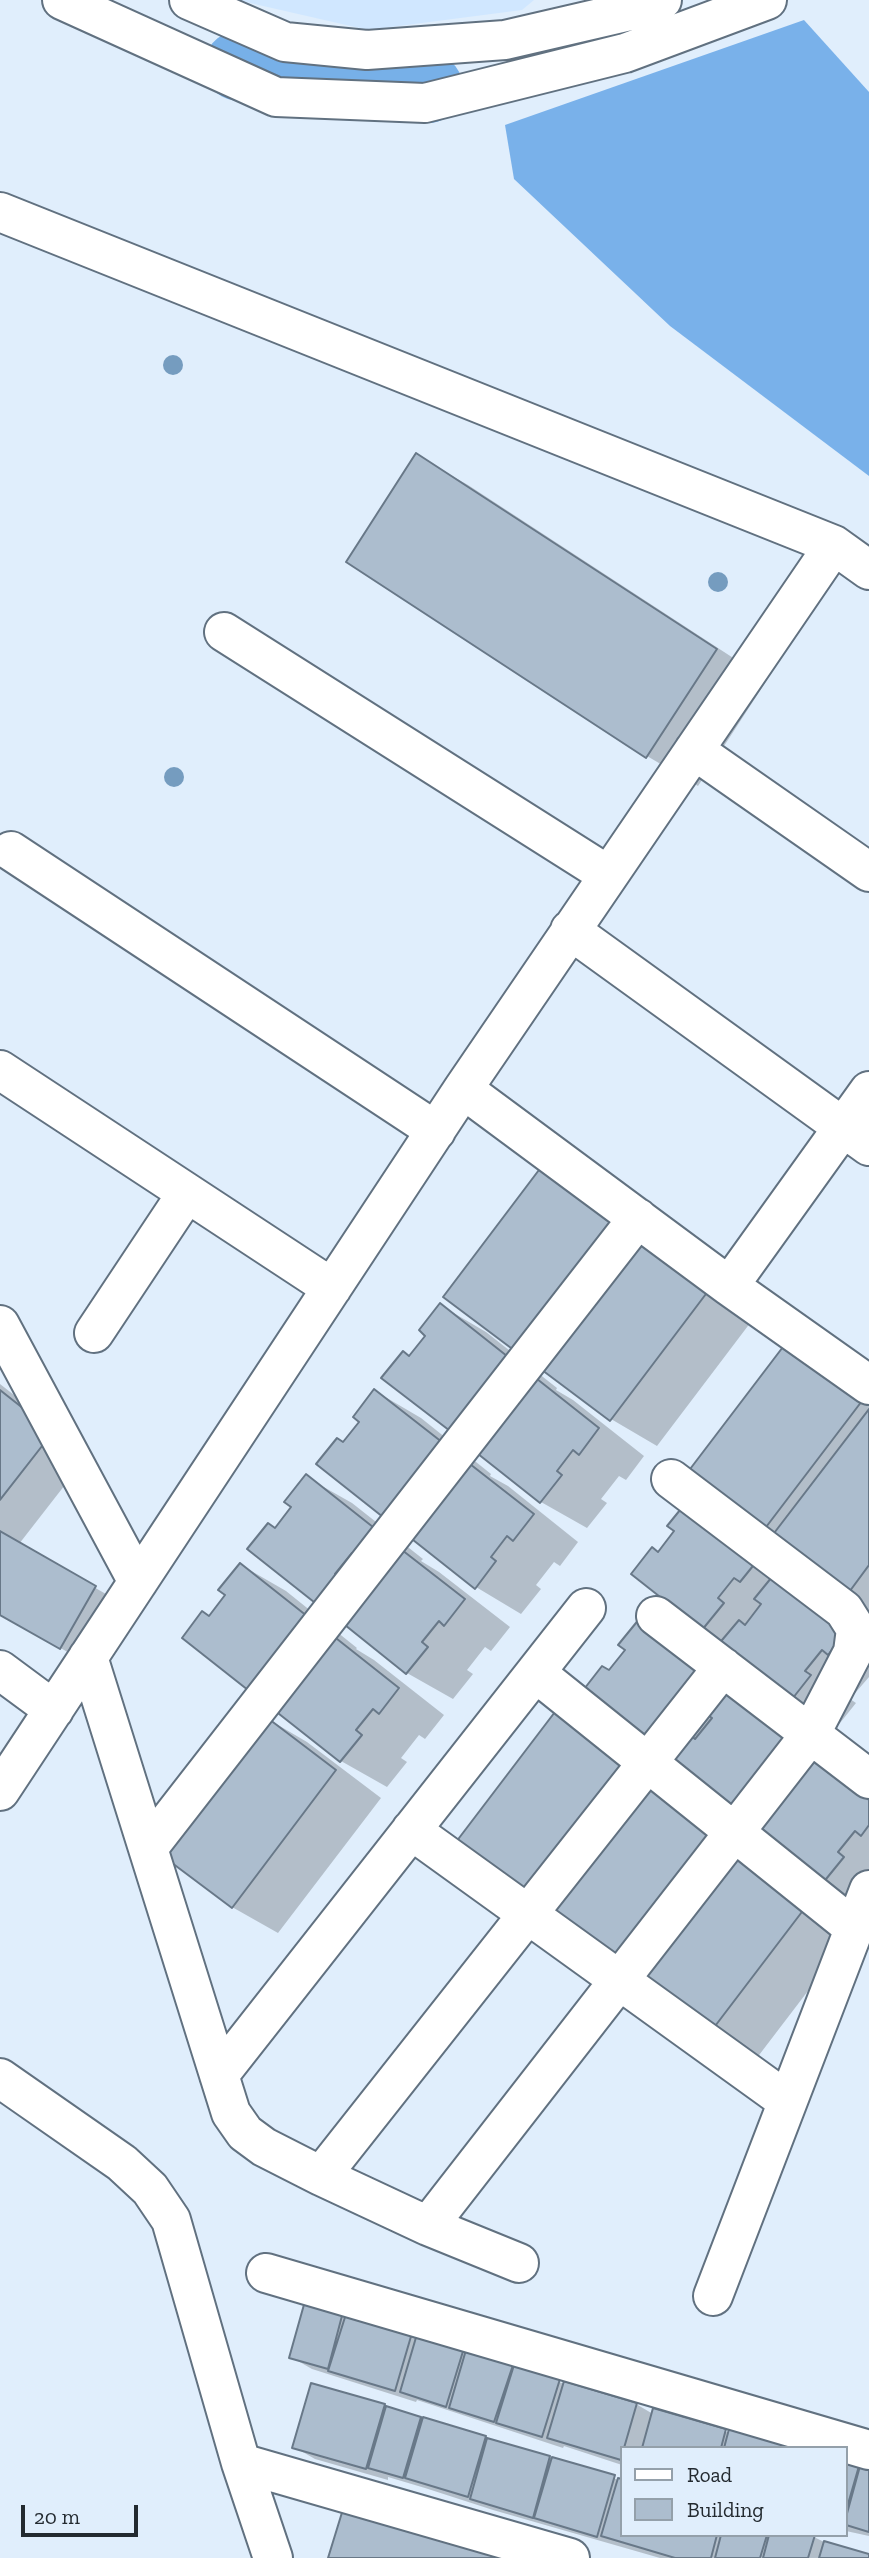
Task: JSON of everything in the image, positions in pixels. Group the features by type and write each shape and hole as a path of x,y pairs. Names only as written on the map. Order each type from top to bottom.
{"street":[{"path":"62,0 276,97 425,103 625,53 767,0"},
{"path":"188,0 285,42 367,50 506,40 643,8 662,0"},
{"path":"0,212 834,545 869,570"},
{"path":"0,1791 463,1089 834,545"},
{"path":"224,632 608,875"},
{"path":"694,750 869,872"},
{"path":"11,851 436,1131"},
{"path":"570,930 856,1137"},
{"path":"0,1070 332,1288"},
{"path":"463,1089 729,1286 869,1385"},
{"path":"729,1286 856,1137 869,1091"},
{"path":"94,1333 187,1193"},
{"path":"148,1848 638,1218"},
{"path":"0,1325 138,1582"},
{"path":"428,2226 810,1735 853,1652 856,1629 844,1609 671,1479"},
{"path":"219,2075 586,1608"},
{"path":"656,1616 869,1779"},
{"path":"89,1657 231,2113 245,2133 264,2147 321,2176 428,2226 519,2263"},
{"path":"321,2176 723,1667"},
{"path":"0,1670 54,1710"},
{"path":"536,1673 735,1833 856,1949"},
{"path":"411,1830 788,2101"},
{"path":"713,2296 788,2101 856,1949 869,1890"},
{"path":"0,2078 122,2163 150,2189 171,2220 241,2463 273,2558"},
{"path":"266,2273 869,2450"},
{"path":"241,2463 570,2558"}],"shaded area":[{"path":"237,0 534,0 522,10 368,30"},
{"path":"804,20 869,92 869,476 670,326 514,179 505,125"}],"building":[{"path":"416,453 717,649 646,758 346,562"},
{"path":"548,1158 624,1216 519,1354 443,1297"},
{"path":"639,1225 715,1282 610,1421 534,1364"},
{"path":"440,1303 512,1360 492,1387 486,1382 470,1403 475,1407 454,1434 381,1378 403,1351 409,1356 425,1336 419,1330"},
{"path":"789,1339 865,1397 760,1535 684,1477"},
{"path":"527,1371 599,1428 579,1455 573,1450 557,1471 562,1475 540,1503 468,1446"},
{"path":"374,1389 447,1446 388,1521 316,1464 337,1438 343,1442 359,1422 353,1417"},
{"path":"0,1390 53,1432 0,1500"},
{"path":"869,1409 869,1565 844,1599 768,1541"},
{"path":"461,1457 534,1514 513,1541 507,1536 491,1557 496,1561 475,1589 403,1532"},
{"path":"306,1474 378,1531 357,1558 352,1553 335,1574 341,1579 319,1606 247,1549 268,1523 275,1528 291,1507 284,1502"},
{"path":"689,1499 761,1556 740,1582 734,1578 718,1598 724,1603 702,1630 631,1574 652,1547 658,1552 674,1531 667,1526"},
{"path":"0,1531 96,1586 60,1649 0,1615"},
{"path":"393,1543 465,1599 444,1626 439,1621 422,1642 428,1647 406,1674 335,1617"},
{"path":"240,1563 312,1620 253,1694 182,1638 202,1611 209,1616 225,1595 218,1590"},
{"path":"776,1572 848,1629 828,1655 822,1650 805,1671 811,1675 789,1703 717,1646 739,1620 745,1625 761,1604 754,1599"},
{"path":"640,1618 712,1675 653,1749 581,1693 602,1666 609,1670 625,1650 618,1645"},
{"path":"327,1631 399,1688 379,1714 373,1709 356,1730 362,1735 340,1762 269,1706"},
{"path":"727,1686 799,1743 740,1818 668,1761 689,1734 695,1739 712,1718 705,1713"},
{"path":"561,1704 637,1761 532,1900 456,1842"},
{"path":"261,1713 336,1770 232,1908 156,1851"},
{"path":"809,1753 869,1800 869,1825 861,1836 855,1831 838,1852 844,1857 822,1884 751,1828"},
{"path":"652,1775 727,1832 622,1970 547,1913"},
{"path":"735,1842 811,1900 706,2038 631,1980"},
{"path":"305,2301 343,2312 328,2369 289,2358"},
{"path":"346,2314 412,2333 395,2391 328,2371"},
{"path":"417,2334 464,2348 446,2407 400,2392"},
{"path":"466,2350 513,2365 494,2422 449,2408"},
{"path":"514,2365 560,2379 542,2437 496,2423"},
{"path":"564,2381 637,2403 625,2446 620,2446 620,2460 547,2438"},
{"path":"311,2383 385,2404 366,2469 292,2448"},
{"path":"386,2406 421,2417 403,2478 368,2468"},
{"path":"653,2408 726,2429 722,2446 643,2446"},
{"path":"423,2417 486,2436 468,2497 405,2478"},
{"path":"729,2429 789,2446 725,2446"},
{"path":"487,2438 550,2456 533,2518 470,2499"},
{"path":"552,2457 615,2475 597,2537 534,2518"},
{"path":"848,2463 859,2466 848,2504"},
{"path":"860,2466 869,2469 869,2532 848,2526 848,2510"},
{"path":"618,2478 620,2537 716,2537 711,2558 675,2558 601,2536"},
{"path":"344,2506 501,2555 500,2558 328,2558"},
{"path":"720,2537 766,2537 760,2558 715,2558"},
{"path":"768,2537 814,2537 808,2558 763,2558"},
{"path":"824,2541 869,2554 869,2558 819,2558"}],"waterway":[{"path":"239,66 428,88"}]}
